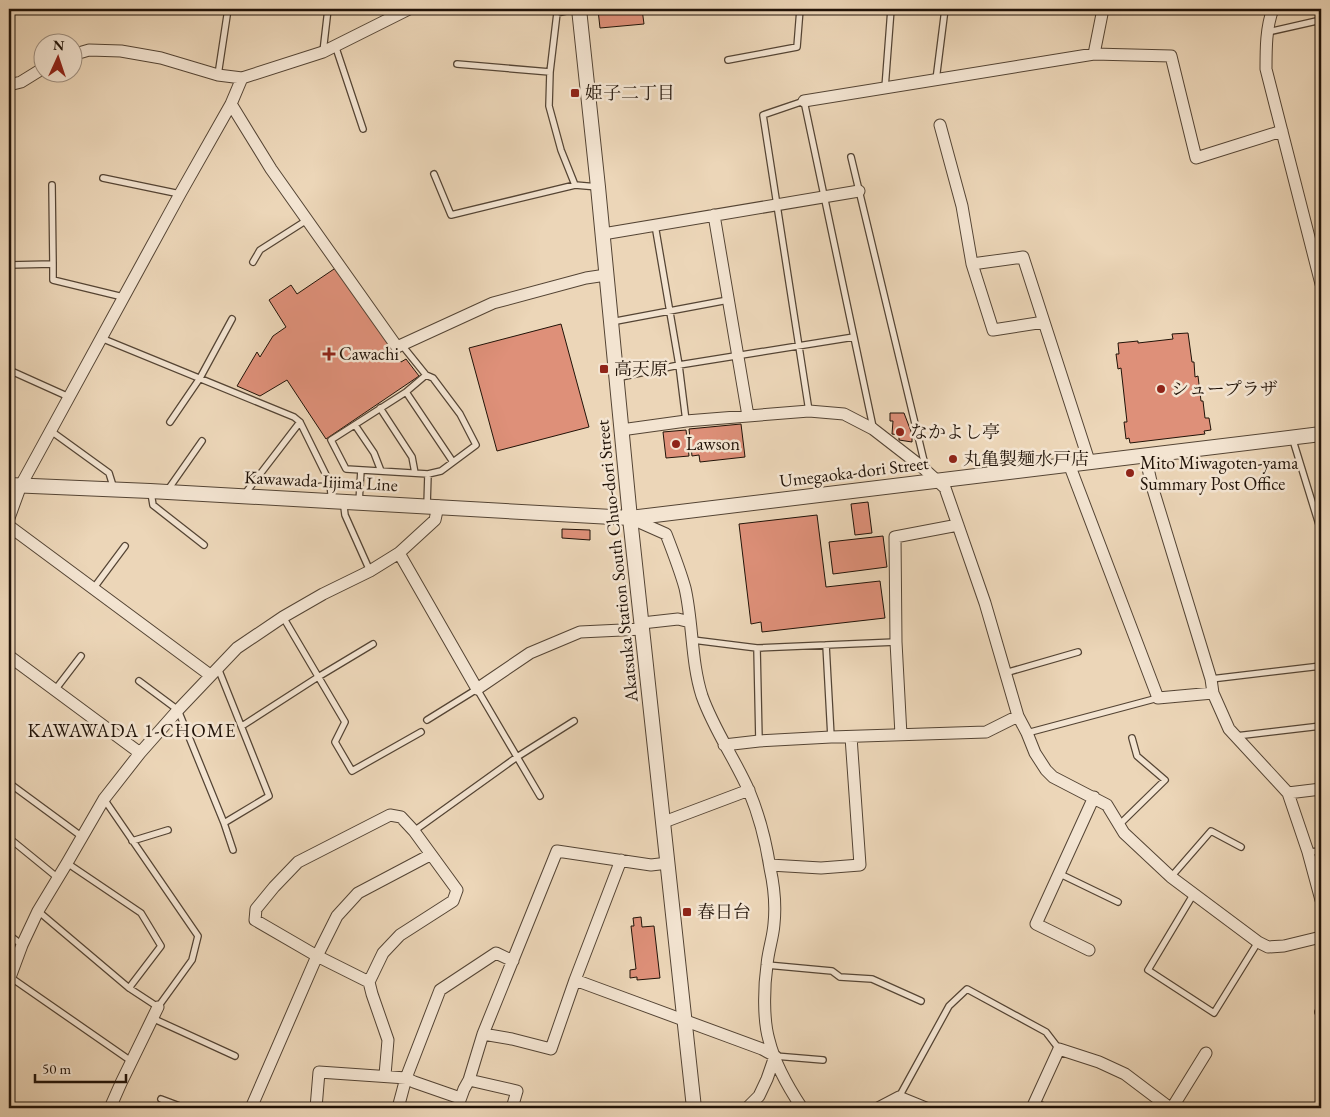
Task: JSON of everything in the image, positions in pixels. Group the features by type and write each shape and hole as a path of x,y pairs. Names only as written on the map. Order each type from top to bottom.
{"street":[{"path":"82,52 89,50 121,50 161,58 218,75 242,78 323,52 409,9"},
{"name":"Akatsuka Station South Chuo-dori Street","path":"579,9 630,518 694,1108"},
{"path":"1094,54 1103,9"},
{"path":"1274,9 1268,32 1266,69 1321,284"},
{"path":"804,101 1094,54 1170,56 1196,158 1282,131"},
{"path":"9,85 21,82 32,75"},
{"path":"9,518 15,485 51,431 123,297 231,104 242,78"},
{"path":"231,104 271,169 397,346 492,303 586,278 606,275"},
{"path":"940,126 962,206 972,264 993,330 1044,322"},
{"path":"603,234 859,191"},
{"path":"714,215 748,416"},
{"path":"972,264 1023,257 1089,461"},
{"path":"621,430 686,421 809,411 844,414 873,429 938,480 945,488 985,603 1018,716 1035,753 1049,774 1107,805 1124,833 1171,877 1258,942 1268,947 1284,946 1321,937"},
{"name":"Umegaoka-dori Street","path":"630,518 1321,434"},
{"path":"1145,455 1152,486 1211,679 1213,694 1228,729 1288,793 1308,852 1321,900"},
{"path":"1069,464 1158,698 1213,694"},
{"name":"Kawawada-Iijima Line","path":"15,485 630,518"},
{"path":"10,978 22,945 38,911 104,799 140,753 178,710 237,648 283,617 400,553 435,520 433,506"},
{"path":"630,518 666,534 685,588 697,675 702,694 709,714 749,790 758,815 770,865 775,907 765,992 768,1040 779,1069 802,1108"},
{"path":"901,735 896,642 895,537 958,524"},
{"path":"9,526 93,589 214,671"},
{"path":"400,553 477,689 530,653 580,632 643,626 678,619 690,622"},
{"path":"9,656 140,753"},
{"path":"724,744 852,736 986,732 1018,716"},
{"path":"770,865 821,868 860,865 852,736"},
{"path":"1288,793 1321,789"},
{"path":"664,822 749,790"},
{"path":"1089,950 1036,924 1094,797"},
{"path":"369,982 317,956 255,920 256,909 298,862 390,815 401,817 414,831 457,890 453,901 400,935 383,953 369,982 388,1040 385,1075"},
{"path":"316,1108 319,1072 385,1075 406,1078 458,1103 469,1080 483,1034 557,851 651,865 668,863"},
{"path":"251,1108 317,956 337,916 358,893 430,854"},
{"path":"483,1034 551,1049 621,860"},
{"path":"398,1108 406,1078 440,990 496,953 513,960"},
{"path":"575,980 762,1049 774,1056"},
{"path":"110,1108 158,1007"},
{"path":"1033,1105 1060,1049 1099,1062 1125,1074 1171,1108 1206,1053"},
{"path":"746,1108 759,1096 767,1080 774,1056"},
{"path":"469,1080 517,1091 512,1108"},
{"path":"878,1108 899,1097 926,1108"}],"lane":[{"path":"218,75 228,9"},
{"path":"323,52 328,9"},
{"path":"575,9 557,13 550,72 549,106 561,150 575,185"},
{"path":"728,60 797,47 800,9"},
{"path":"885,88 891,9"},
{"path":"936,80 944,9"},
{"path":"1268,32 1321,20"},
{"path":"335,45 363,130"},
{"path":"457,64 550,72"},
{"path":"809,411 762,115 804,101 873,429"},
{"path":"851,158 924,461 922,467"},
{"path":"434,174 452,215 575,185 598,187"},
{"path":"103,178 180,194"},
{"path":"52,185 53,280 123,297"},
{"path":"254,262 260,250 308,220"},
{"path":"655,225 686,421"},
{"path":"9,265 53,264"},
{"path":"611,322 728,300"},
{"path":"170,422 200,378 232,319"},
{"path":"616,378 678,365 854,337"},
{"path":"101,338 294,417 300,422 330,483 331,494 344,508 345,515 370,571"},
{"path":"401,344 426,375 433,378 460,414 476,445 441,471 428,474 346,469 331,440 406,392 426,375"},
{"path":"9,370 68,397"},
{"path":"406,392 453,462"},
{"path":"380,408 412,457 415,474"},
{"path":"243,496 300,422"},
{"path":"355,425 374,453 381,471"},
{"path":"51,431 109,473 114,489"},
{"path":"1292,437 1321,531"},
{"path":"167,492 202,442"},
{"path":"359,502 361,470"},
{"path":"428,474 433,506"},
{"path":"150,491 153,505 204,545"},
{"path":"93,589 125,546"},
{"path":"283,617 345,722 335,742 352,771 421,732"},
{"path":"693,640 757,648 896,642"},
{"path":"242,726 318,677 374,644"},
{"path":"826,645 831,738"},
{"path":"757,648 759,741"},
{"path":"1005,673 1078,652"},
{"path":"55,690 81,656"},
{"path":"1211,679 1321,666"},
{"path":"214,671 242,726 269,796 224,823"},
{"path":"139,681 178,710 233,850"},
{"path":"428,720 477,689 540,796"},
{"path":"1027,733 1158,698"},
{"path":"414,831 517,757 574,721"},
{"path":"1234,736 1321,726"},
{"path":"1119,825 1165,780 1138,756 1132,738"},
{"path":"9,783 81,836"},
{"path":"38,911 129,988 158,1007 192,960 198,936 104,799"},
{"path":"132,841 168,830"},
{"path":"1171,877 1212,831 1240,847"},
{"path":"9,838 58,878"},
{"path":"1308,852 1321,850"},
{"path":"67,863 141,912 161,946 129,988"},
{"path":"1058,873 1118,902"},
{"path":"1193,895 1148,970 1214,1013 1258,942"},
{"path":"9,934 22,945"},
{"path":"767,965 832,970 840,977 872,979 920,1001"},
{"path":"10,978 131,1061"},
{"path":"899,1097 950,1006 967,989 1046,1032 1060,1049"},
{"path":"152,1018 235,1056"},
{"path":"774,1056 823,1060"},
{"path":"162,1099 185,1108"},
{"path":"1033,1105 1048,1108"}],"building":[{"path":"642,9 644,24 600,28 598,10"},
{"name":"Cawachi","path":"337,267 401,362 406,359 419,376 326,439 287,380 260,396 237,386 257,352 260,357 273,336 286,327 269,300 291,285 297,294"},
{"path":"561,324 589,427 497,451 469,348"},
{"name":"シュープラザ","path":"1188,333 1195,377 1198,376 1205,418 1209,418 1211,430 1204,431 1205,434 1130,443 1129,438 1126,439 1124,422 1127,422 1121,368 1118,369 1116,354 1119,354 1118,343 1173,339 1172,334"},
{"path":"890,413 904,413 912,434 912,442 899,440 899,435 892,434 893,421 890,421"},
{"path":"741,424 745,457 700,462 699,455 692,456 689,429"},
{"name":"Lawson","path":"686,430 689,456 666,458 663,432"},
{"path":"868,502 872,533 855,535 851,504"},
{"path":"817,515 826,587 880,581 885,618 762,632 761,622 751,624 739,524"},
{"path":"562,529 590,530 590,540 562,538"},
{"path":"883,536 887,567 833,574 829,542"},
{"path":"641,917 642,927 654,926 660,978 637,980 637,977 630,978 630,970 636,969 631,926 634,926 633,918"}],"place":[{"name":"姫子二丁目","path":"575,93"},
{"name":"Cawachi","path":"329,354"},
{"name":"高天原","path":"604,369"},
{"name":"シュープラザ","path":"1161,389"},
{"name":"なかよし亭","path":"900,432"},
{"name":"Lawson","path":"676,444"},
{"name":"丸亀製麺水戸店","path":"953,459"},
{"name":"Mito Miwagoten-yama Summary Post Office","path":"1130,473"},
{"name":"春日台","path":"687,912"}],"district":[{"name":"KAWAWADA 1-CHOME","path":"132,730"}]}
